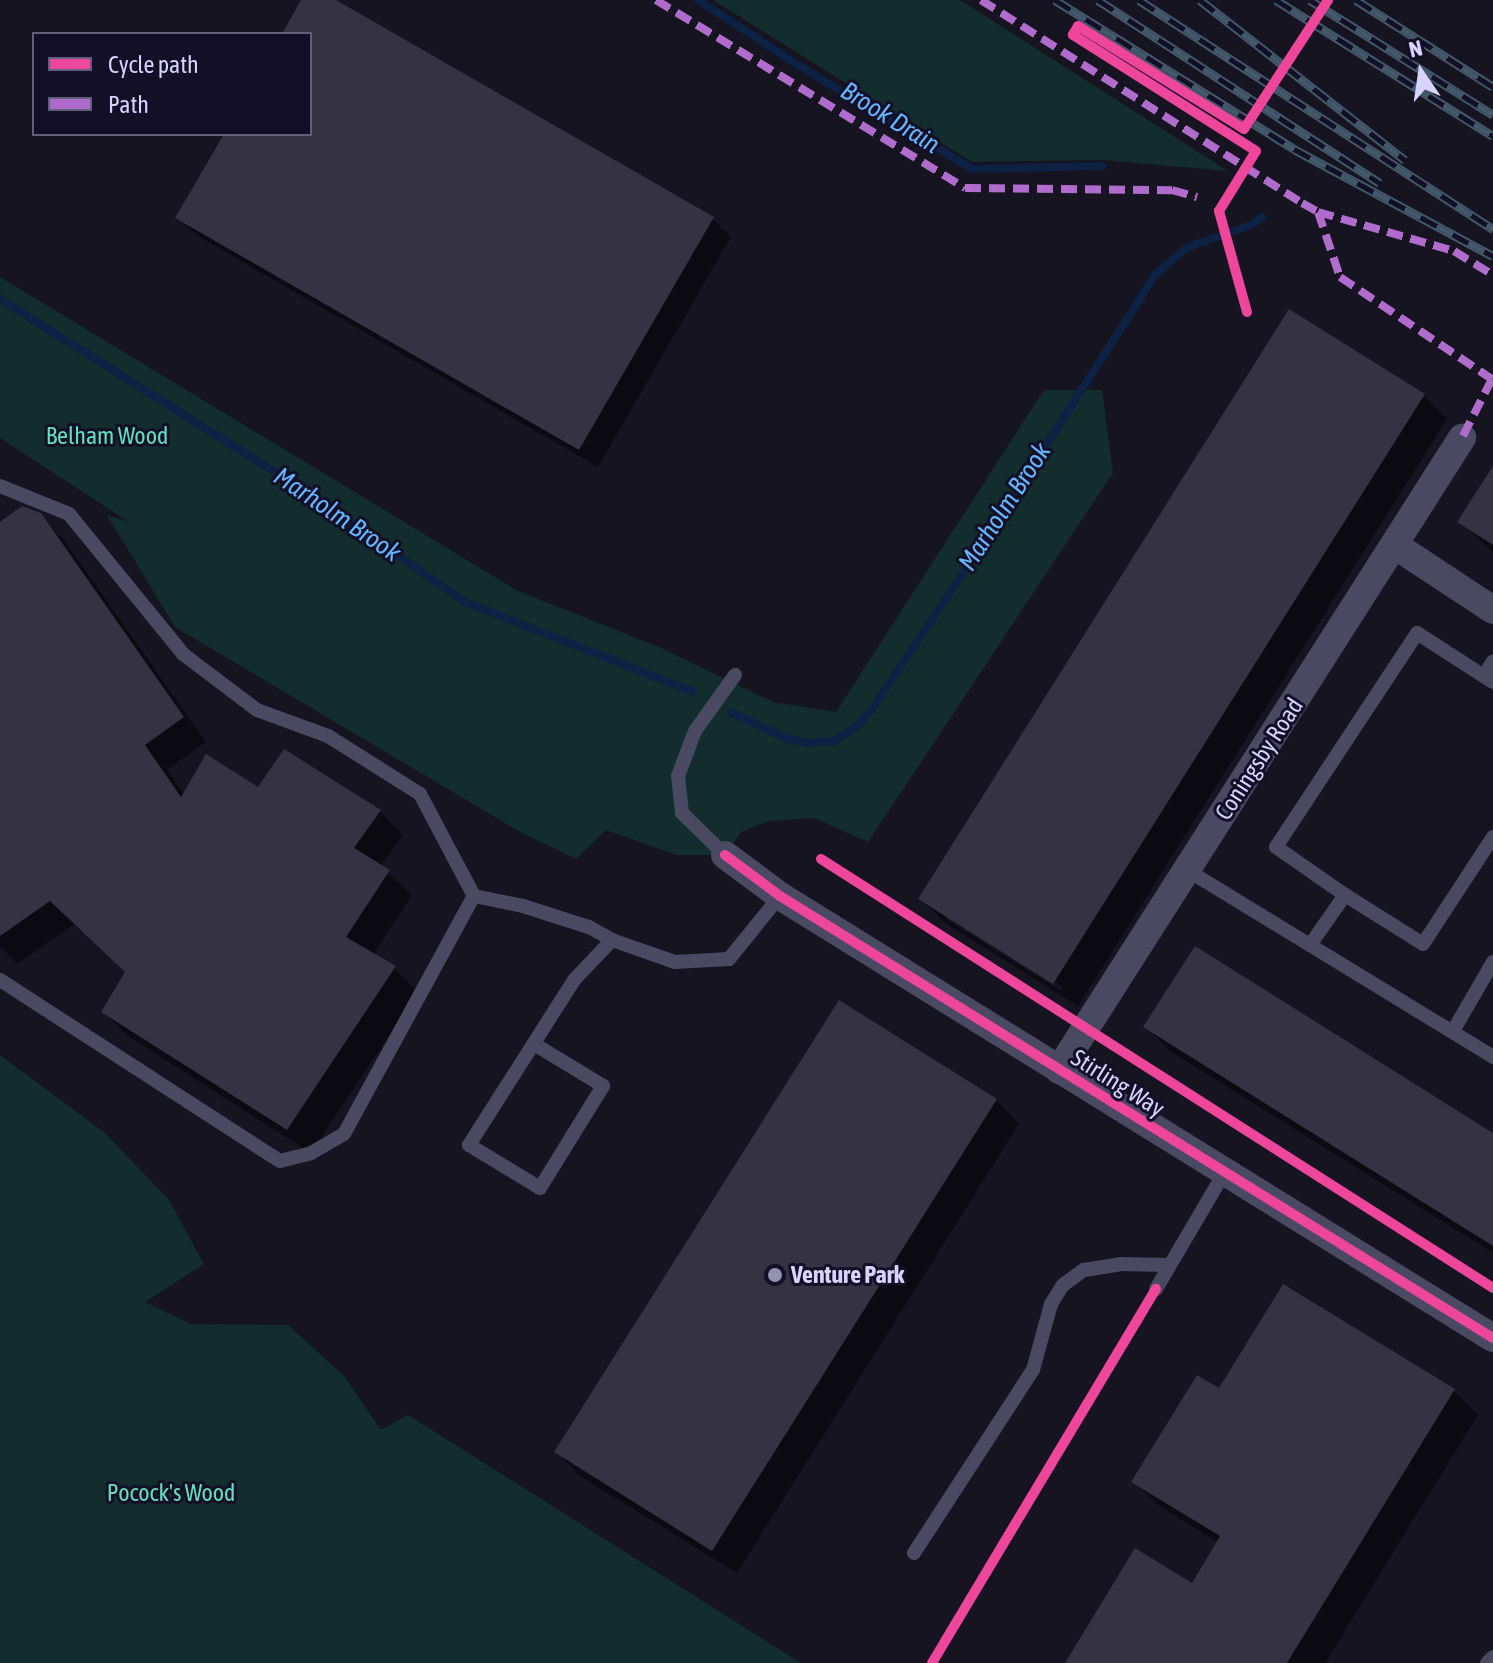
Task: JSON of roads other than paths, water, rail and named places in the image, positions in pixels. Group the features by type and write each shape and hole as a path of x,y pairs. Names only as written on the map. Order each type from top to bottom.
{"street":[{"name":"Coningsby Road","path":"1059,1070 1396,546 1462,438"},
{"path":"1396,546 1493,610"},
{"name":"Stirling Way","path":"725,855 780,896 1493,1338"}],"lane":[{"path":"0,486 69,514 183,654 257,710 328,736 420,794 474,896"},
{"path":"1493,661 1488,679 1417,633 1276,847 1423,944 1493,837"},
{"path":"725,855 682,813 678,776 695,731 735,675"},
{"path":"1187,870 1493,1057"},
{"path":"1310,945 1345,895"},
{"path":"474,896 512,903 589,927 612,940 675,962 729,959 780,896"},
{"path":"0,980 280,1161 311,1153 344,1134 474,896"},
{"path":"534,1044 603,1086 540,1188 469,1145 574,980 612,940"},
{"path":"1453,1031 1493,962"},
{"path":"1156,1289 1224,1173"},
{"path":"914,1553 1033,1370 1051,1304 1063,1285 1084,1270 1121,1264 1169,1265"},
{"path":"1487,1663 1493,1657"}],"waterway":[{"name":"Brook Drain","path":"698,0 801,67 972,169 1102,166"},
{"name":"Marholm Brook","path":"732,713 788,739 808,743 834,741 856,727 872,709 992,530 1155,275 1186,248 1253,224 1262,217"},
{"name":"Marholm Brook","path":"0,299 314,497 465,602 693,692"}],"railway":[{"path":"1055,0 1294,149 1493,256"},
{"path":"1098,0 1380,183"},
{"path":"1139,0 1493,229"},
{"path":"1200,0 1405,160"},
{"path":"1276,0 1493,136"},
{"path":"1310,0 1493,115"},
{"path":"1356,0 1493,87"}],"place":[{"name":"Venture Park","path":"775,1275"}],"park label":[{"name":"Belham Wood","path":"107,436"},
{"name":"Pocock's Wood","path":"171,1493"}]}
